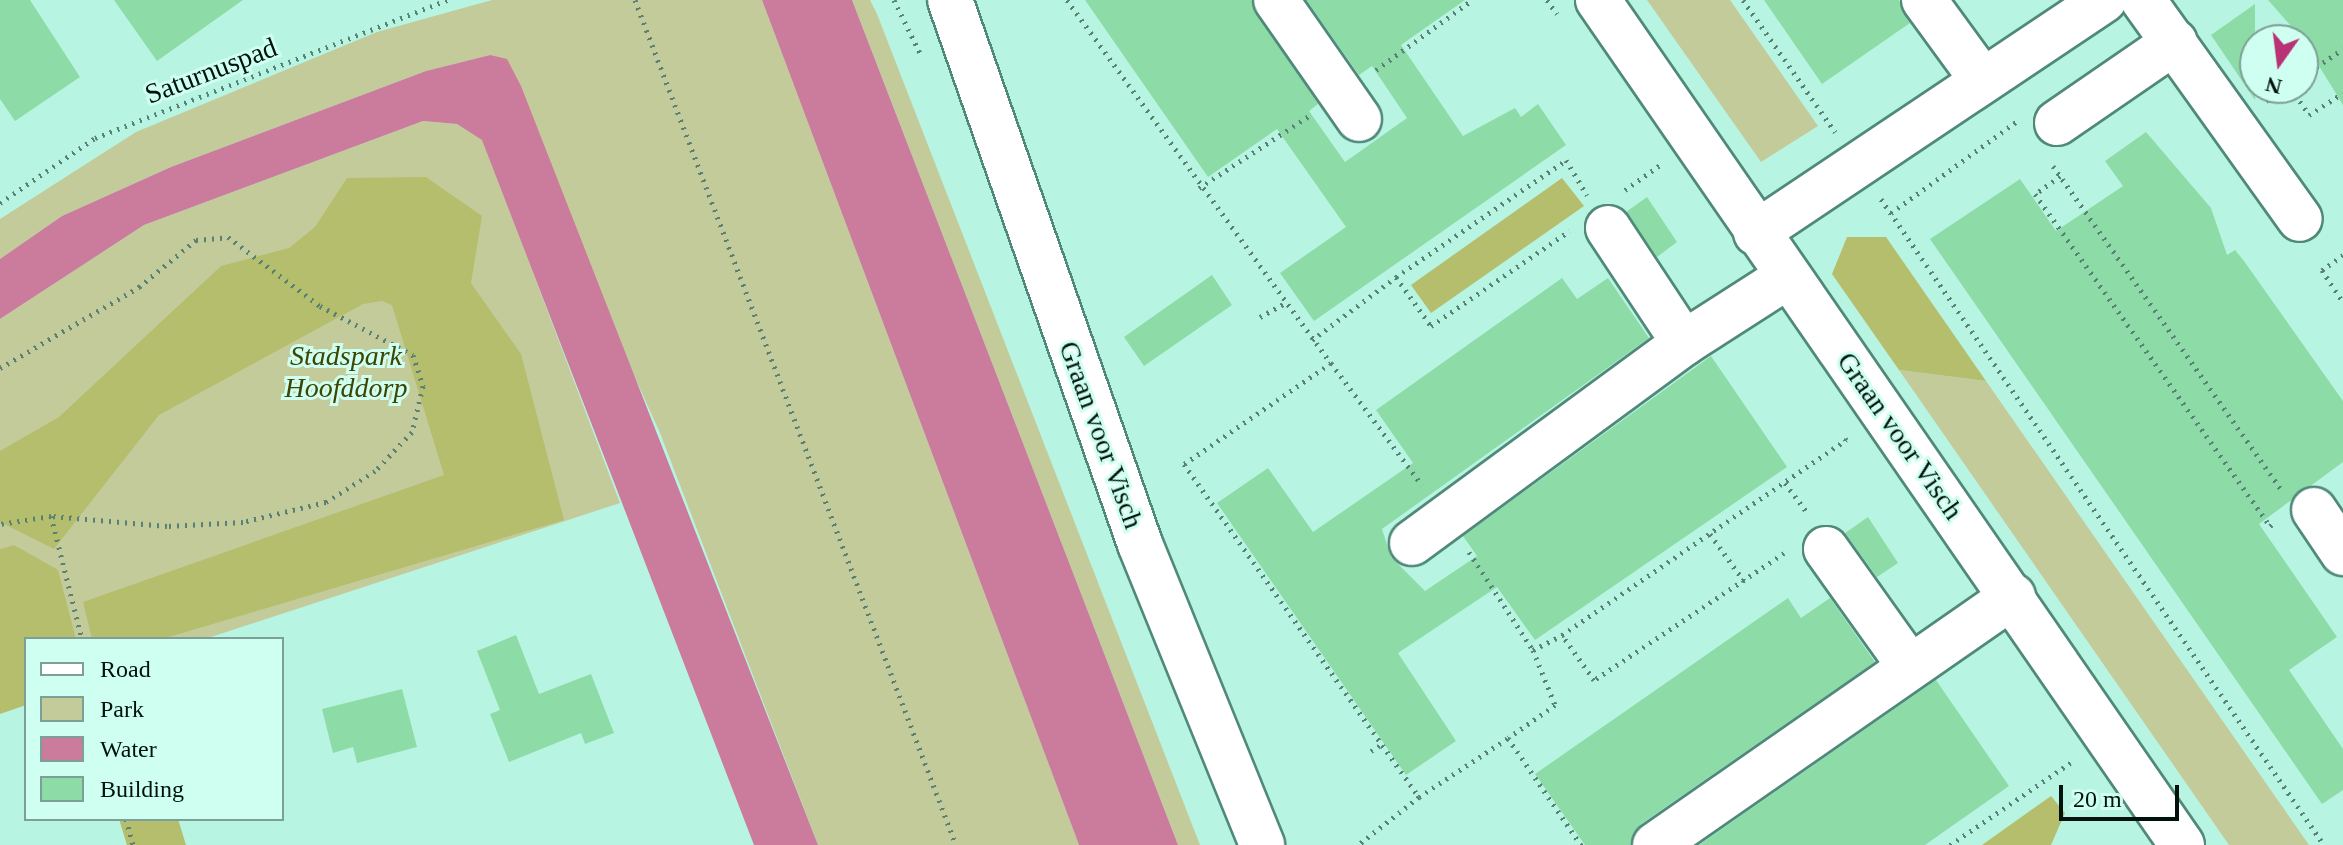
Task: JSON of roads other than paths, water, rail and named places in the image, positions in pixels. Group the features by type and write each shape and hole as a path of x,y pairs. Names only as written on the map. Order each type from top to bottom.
{"street":[{"path":"1276,0 1359,119"},
{"path":"1924,0 1983,81"},
{"path":"1756,233 1856,162 2104,0"},
{"path":"2143,0 2300,219"},
{"name":"Graan voor Visch","path":"949,7 1140,544 1262,845"},
{"name":"Graan voor Visch","path":"1581,13 1756,233 2013,596 2182,845"},
{"path":"2042,135 2175,42"},
{"path":"1602,220 1684,343"},
{"path":"1429,530 1684,343 1787,277"},
{"path":"2294,507 2343,553"},
{"path":"1809,539 1908,664"},
{"path":"1655,845 1908,664 2013,596"}],"water":[{"path":"762,0 852,0 1178,845 1079,845"},
{"path":"490,55 507,59 521,86 818,845 754,845 482,140 457,124 423,121 144,225 0,319 0,259 62,216 171,167 426,71"}],"park label":[{"name":"Stadspark Hoofddorp","path":"346,372"}]}
